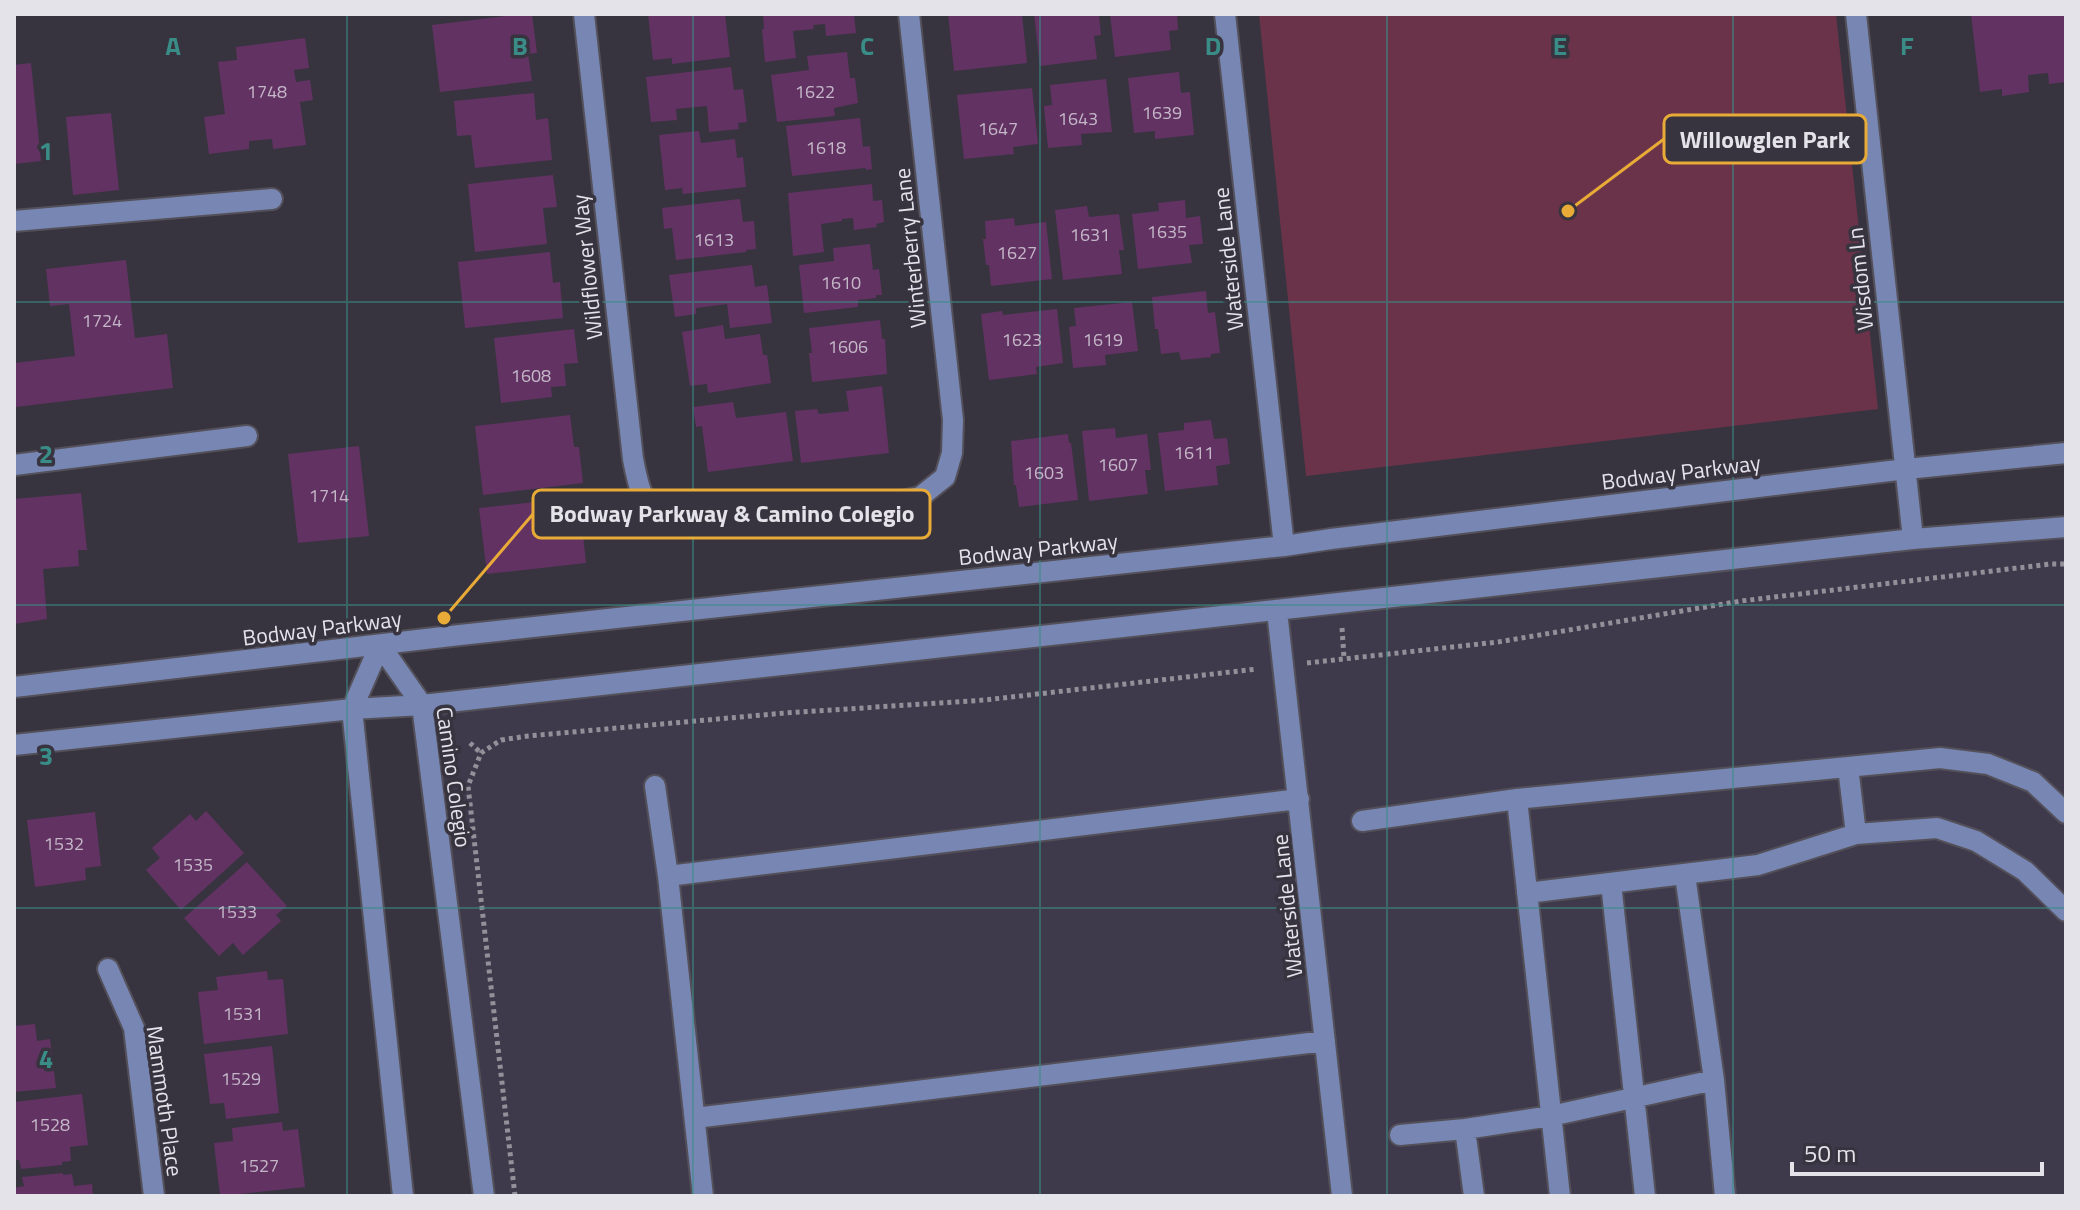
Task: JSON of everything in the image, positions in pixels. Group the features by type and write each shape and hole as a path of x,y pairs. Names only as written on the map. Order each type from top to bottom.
{"street":[{"name":"Wildflower Way","path":"584,14 633,459 639,490 651,510 672,520 695,523 894,503 920,497 945,477"},
{"name":"Winterberry Lane","path":"909,14 953,420 952,453 945,477"},
{"name":"Waterside Lane","path":"1225,14 1284,546"},
{"name":"Wisdom Ln","path":"1856,14 1913,539"},
{"path":"14,221 272,199"},
{"path":"14,465 247,436"},
{"name":"Bodway Parkway","path":"14,687 1284,546 1906,469 2066,453"},
{"path":"14,745 352,709 422,705 1913,539 2066,527"},
{"name":"Waterside Lane","path":"1277,611 1342,1196"},
{"path":"380,645 352,709 403,1196"},
{"name":"Camino Colegio","path":"380,645 422,705 484,1196"},
{"path":"1362,821 1517,799 1940,758 1988,764 2033,782 2066,813"},
{"path":"1848,767 1856,834"},
{"path":"655,786 668,876 703,1196"},
{"path":"668,876 1299,799"},
{"path":"1517,799 1560,1196"},
{"path":"1527,893 1758,865 1856,834 1937,828 1976,841 2025,871 2066,911"},
{"path":"1685,875 1714,1080 1725,1196"},
{"path":"1611,883 1645,1196"},
{"name":"Mammoth Place","path":"108,969 134,1028 154,1196"},
{"path":"695,1118 1325,1041"},
{"path":"1400,1135 1551,1116 1714,1080"},
{"path":"1465,1129 1474,1196"}],"path":[{"path":"515,1196 468,786 481,753 501,740 785,713 985,700 1498,642 1741,601 2066,564"},
{"path":"1341,619 1344,658"},
{"path":"470,743 481,753"}],"shaded area":[{"path":"1259,14 1836,14 1878,409 1306,476"},
{"path":"2066,527 2066,1196 484,1196 422,705"}],"building":[{"path":"532,14 537,53 528,54 532,81 440,92 432,25"},
{"path":"648,14 725,14 730,57 672,64 672,58 653,60"},
{"path":"763,14 854,14 856,33 826,36 825,24 813,25 814,29 793,31 796,58 765,62"},
{"path":"948,14 1022,14 1027,63 954,71"},
{"path":"1034,14 1099,14 1101,35 1094,36 1097,59 1040,66"},
{"path":"1110,14 1177,14 1178,30 1169,31 1171,50 1115,57"},
{"path":"1971,14 2066,14 2066,82 2049,84 2048,73 2028,75 2029,92 2002,96 2002,89 1980,92"},
{"path":"305,38 309,68 294,70 296,82 310,80 313,100 300,102 306,145 273,149 272,139 249,141 249,149 209,154 204,117 225,114 218,62 237,60 236,47"},
{"path":"847,52 850,78 855,78 858,103 834,108 835,116 777,122 771,75 809,70 807,56"},
{"path":"31,63 41,161 14,164 14,65"},
{"path":"731,67 734,90 743,89 747,122 738,123 739,129 709,132 707,106 676,109 677,120 651,122 646,77"},
{"path":"1179,72 1181,93 1190,92 1194,135 1155,139 1155,131 1134,133 1128,78"},
{"path":"1106,79 1112,132 1081,134 1082,145 1048,148 1044,106 1052,105 1050,85"},
{"path":"1032,88 1038,144 1013,147 1014,154 964,159 957,95"},
{"path":"534,93 536,120 548,118 552,160 475,168 471,135 457,136 454,101"},
{"path":"111,113 119,190 73,195 66,117"},
{"path":"860,118 863,147 870,146 872,169 792,176 786,126"},
{"path":"699,131 701,143 735,139 737,158 743,157 746,187 683,194 682,188 665,190 659,135"},
{"path":"553,175 557,207 543,208 547,244 475,252 468,184"},
{"path":"872,184 873,201 882,200 884,222 876,224 877,227 854,230 853,218 821,224 824,252 793,256 788,193"},
{"path":"740,199 743,222 754,221 756,249 676,260 672,228 664,229 662,208"},
{"path":"1185,200 1186,218 1200,216 1203,244 1189,245 1192,263 1138,269 1132,214 1159,211 1158,203"},
{"path":"1087,206 1089,217 1119,214 1124,250 1119,250 1122,274 1063,280 1055,210"},
{"path":"1014,218 1015,226 1046,222 1052,279 991,286 983,239 986,239 985,221"},
{"path":"870,244 873,270 879,269 882,295 858,300 858,307 804,313 799,265 834,261 833,248"},
{"path":"550,252 553,283 560,282 563,318 465,328 458,262"},
{"path":"126,260 135,338 167,334 173,388 16,407 14,363 75,356 69,304 50,306 46,269"},
{"path":"752,265 755,287 767,285 772,323 730,328 727,304 696,308 696,314 675,317 669,275"},
{"path":"1206,291 1208,313 1215,312 1220,353 1181,360 1179,352 1161,354 1152,297"},
{"path":"1132,302 1138,351 1105,355 1106,365 1073,368 1069,327 1076,326 1074,308"},
{"path":"1057,309 1063,363 1036,367 1037,374 989,380 981,314 1002,311 1003,315"},
{"path":"880,320 882,339 885,339 887,374 812,382 809,328"},
{"path":"723,325 725,339 760,334 771,383 708,393 707,384 690,386 682,332"},
{"path":"574,329 578,363 564,364 566,386 551,387 552,397 501,403 494,338"},
{"path":"882,386 889,453 801,463 795,411 817,409 819,414 849,411 846,391"},
{"path":"733,402 736,418 786,412 793,461 708,472 702,426 696,427 693,407"},
{"path":"570,415 574,447 579,447 583,483 483,495 475,426"},
{"path":"1211,420 1214,439 1227,438 1230,464 1216,466 1218,485 1165,491 1158,433 1184,430 1184,423"},
{"path":"1115,428 1116,438 1147,434 1151,470 1145,470 1148,494 1089,501 1082,431"},
{"path":"1068,434 1078,500 1019,507 1011,441"},
{"path":"359,446 369,536 298,543 288,454"},
{"path":"81,493 87,550 78,550 79,566 43,569 47,619 14,624 14,499"},
{"path":"572,498 575,527 582,526 586,563 487,574 479,508"},
{"path":"206,811 244,853 181,910 146,870 160,858 152,848 190,814 196,821"},
{"path":"95,812 101,866 85,868 86,880 35,887 27,820"},
{"path":"247,862 287,906 276,915 281,921 243,955 233,943 219,956 184,918"},
{"path":"267,971 268,980 283,979 288,1034 204,1044 198,992 218,990 216,977"},
{"path":"35,1024 37,1041 50,1039 56,1088 14,1092 14,1026"},
{"path":"272,1046 279,1113 226,1119 224,1103 210,1104 204,1054"},
{"path":"82,1094 88,1145 70,1147 71,1161 62,1162 62,1165 21,1169 19,1160 14,1160 14,1102"},
{"path":"282,1122 283,1131 298,1129 305,1187 220,1196 214,1143 233,1141 232,1128"},
{"path":"72,1174 74,1186 92,1184 93,1196 14,1196 14,1188 24,1186 22,1177"}],"place":[{"name":"Willowglen Park","path":"1568,211"},
{"name":"Bodway Parkway & Camino Colegio","path":"444,618"}]}
